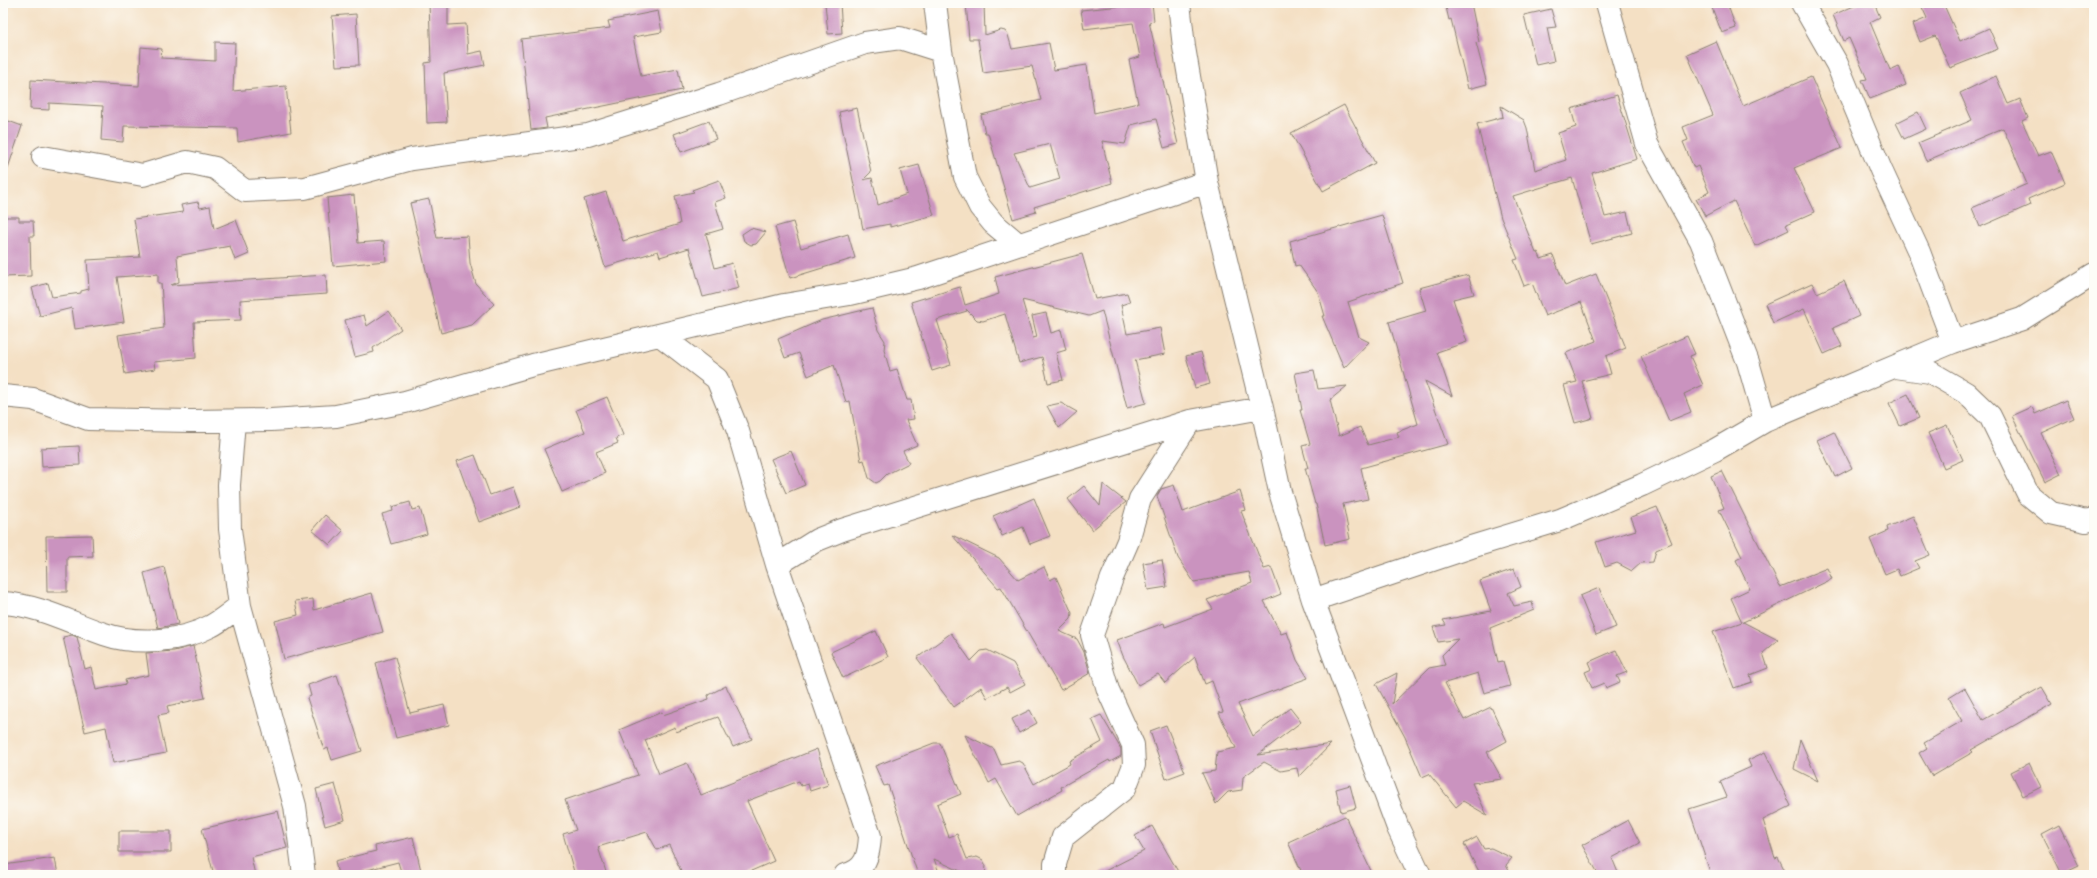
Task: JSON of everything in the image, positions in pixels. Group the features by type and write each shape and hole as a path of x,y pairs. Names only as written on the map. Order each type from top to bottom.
{"street":[{"path":"935,3 941,51 965,177 980,207 993,223 1018,244"},
{"path":"1179,3 1184,47 1207,182 1262,408 1280,492 1313,600 1398,828 1420,875"},
{"path":"1607,3 1647,144 1701,240 1748,362 1765,421"},
{"path":"1802,3 1838,64 1881,170 1919,252 1953,342"},
{"path":"43,157 143,175 187,162 215,168 245,191 305,188 412,159 588,135 719,94 865,43 900,38 941,51"},
{"path":"3,396 33,399 88,419 234,421 336,416 405,402 533,365 784,305 850,294 918,278 1207,182"},
{"path":"1313,600 1471,547 1560,520 1642,485 1715,450 1765,421 1953,342 2022,319 2094,274"},
{"path":"660,335 717,379 738,431 777,565 870,836 870,854 864,864 845,875"},
{"path":"1896,367 1930,372 1966,393 1990,416 2007,454 2028,494 2051,513 2086,521 2094,519"},
{"path":"777,565 817,540 842,530 1190,421 1262,408"},
{"path":"234,421 229,492 230,529 240,606 295,806 304,875"},
{"path":"1055,875 1055,864 1063,837 1125,788 1134,765 1133,745 1108,690 1092,634 1112,578 1128,541 1140,499 1190,421"},
{"path":"3,603 17,604 63,618 106,635 141,642 180,637 210,627 240,606"}],"building":[{"path":"429,3 448,3 448,25 466,24 468,54 482,51 485,65 444,73 447,122 427,123 425,63 431,62"},
{"path":"825,3 840,3 842,33 828,34"},
{"path":"966,3 984,3 985,35 1001,30 1005,31 1008,35 1012,49 1049,43 1054,70 1087,65 1094,113 1138,103 1129,60 1140,57 1133,23 1084,29 1081,10 1152,3 1154,21 1149,22 1178,144 1164,148 1156,119 1131,125 1125,144 1102,141 1112,183 1034,207 1036,212 1013,219 988,133 985,133 981,115 1041,100 1032,66 983,73 978,39 969,39","holes":["1050,144 1060,179 1030,188 1014,153"]},
{"path":"1445,3 1471,3 1479,42 1476,43 1487,84 1468,89 1451,19 1449,20"},
{"path":"1710,3 1727,3 1736,28 1722,33"},
{"path":"1861,3 1874,3 1880,17 1870,22 1890,70 1899,66 1906,85 1870,99 1862,80 1867,79 1849,38 1844,41 1833,15"},
{"path":"1920,3 1943,3 1960,41 1989,28 1998,49 1950,68 1935,36 1920,42 1913,24 1927,18"},
{"path":"1551,9 1556,27 1547,28 1554,61 1536,65 1524,15"},
{"path":"658,11 662,32 633,37 641,76 678,69 682,90 545,118 547,128 531,130 521,39 610,28 608,21"},
{"path":"356,14 359,65 336,66 332,16"},
{"path":"1716,41 1743,106 1811,77 1842,148 1794,168 1815,212 1786,225 1789,230 1755,246 1734,201 1705,216 1696,199 1709,192 1698,166 1694,168 1683,142 1688,140 1683,127 1713,115 1687,54"},
{"path":"215,42 235,43 233,91 286,86 291,132 238,142 237,128 124,126 123,142 101,140 103,106 49,103 49,110 30,109 31,80 139,86 141,47 162,49 161,58 215,61"},
{"path":"1996,76 2008,104 2020,99 2028,118 2022,121 2038,156 2051,151 2065,183 2028,199 2030,205 1980,227 1972,208 2027,184 2003,128 1926,161 1918,143 1972,120 1960,93"},
{"path":"1617,95 1637,159 1592,173 1605,217 1627,212 1632,233 1591,244 1572,178 1513,196 1536,253 1538,252 1541,259 1553,255 1565,286 1596,274 1626,348 1606,356 1611,374 1582,381 1593,418 1575,423 1564,385 1577,382 1566,353 1596,341 1581,302 1545,316 1532,283 1524,286 1514,260 1518,259 1501,218 1477,124 1503,117 1501,106 1524,120 1527,128 1535,170 1566,160 1558,133 1576,127 1571,109"},
{"path":"1344,105 1375,163 1323,191 1291,133"},
{"path":"857,108 871,172 863,180 872,178 878,205 907,194 900,170 919,165 934,215 890,227 890,224 863,229 839,112"},
{"path":"1918,112 1926,129 1904,139 1896,123"},
{"path":"3,119 22,126 6,174 3,173"},
{"path":"709,121 716,139 681,152 674,134"},
{"path":"719,180 726,198 715,202 723,229 706,234 715,268 732,263 739,288 703,297 689,248 660,257 658,251 605,267 584,199 606,192 623,241 680,224 675,196 694,192 692,190"},
{"path":"354,195 358,243 384,241 386,261 333,266 327,198"},
{"path":"429,199 437,238 468,236 470,263 476,284 494,304 472,325 441,333 410,203"},
{"path":"198,202 200,208 210,206 214,229 236,220 249,254 235,260 230,246 177,256 179,282 171,285 326,275 327,294 240,300 241,320 194,322 196,358 154,362 155,369 125,374 118,335 164,328 161,283 158,283 158,274 117,277 124,322 75,329 72,308 40,316 32,288 48,283 52,297 81,293 81,291 89,289 87,260 140,257 134,219 183,212 181,205"},
{"path":"1382,215 1403,283 1348,302 1359,337 1369,342 1344,368 1322,316 1325,316 1318,292 1299,265 1295,266 1290,241"},
{"path":"3,217 19,217 19,221 33,221 34,236 30,236 31,276 3,277"},
{"path":"793,222 801,248 848,234 855,258 790,278 775,227"},
{"path":"751,228 766,232 756,244 751,245 744,241 742,234"},
{"path":"1082,254 1095,299 1127,293 1130,302 1121,305 1127,334 1160,328 1165,354 1135,360 1146,403 1127,408 1102,311 1089,316 1022,300 1033,338 1037,337 1032,316 1046,313 1051,333 1061,330 1066,350 1056,353 1063,380 1048,383 1042,357 1019,363 1005,314 983,321 977,320 966,309 967,311 937,320 951,365 932,371 911,302 960,287 965,305 999,294 995,277"},
{"path":"1468,275 1474,294 1453,299 1467,342 1437,352 1452,396 1425,381 1448,444 1361,468 1368,499 1343,504 1350,539 1325,545 1316,504 1305,468 1308,468 1302,446 1310,444 1300,410 1302,410 1295,373 1314,370 1318,389 1347,386 1330,400 1339,436 1360,427 1368,445 1399,437 1397,432 1418,424 1389,322 1426,311 1419,288"},
{"path":"1844,281 1859,316 1833,328 1842,346 1824,354 1804,309 1773,323 1765,304 1812,283 1817,293"},
{"path":"872,308 878,330 885,341 884,350 890,371 897,369 907,400 911,400 914,419 906,420 917,445 903,451 909,463 887,474 876,483 869,478 864,460 861,461 850,401 846,402 834,365 808,376 799,353 785,358 778,339 822,320"},
{"path":"389,311 401,329 373,348 374,352 355,357 345,320 364,315 367,326"},
{"path":"1687,336 1695,354 1690,356 1703,385 1684,394 1691,412 1669,421 1641,356"},
{"path":"1201,352 1210,384 1195,388 1186,356"},
{"path":"1908,394 1919,418 1900,426 1889,403"},
{"path":"607,397 623,435 616,438 618,443 596,452 605,473 562,492 544,449 585,432 576,410"},
{"path":"2066,400 2074,418 2041,433 2061,474 2045,482 2012,416 2032,407 2035,414"},
{"path":"1061,403 1077,412 1059,428 1047,406"},
{"path":"1947,425 1963,460 1944,468 1928,433"},
{"path":"1834,432 1852,468 1835,477 1817,440"},
{"path":"79,446 80,465 42,467 41,448"},
{"path":"791,451 805,485 786,493 771,459"},
{"path":"475,455 490,495 513,487 520,507 479,522 457,461"},
{"path":"1722,471 1780,587 1827,568 1832,579 1743,622 1778,640 1763,653 1768,668 1750,675 1752,682 1734,688 1713,632 1742,622 1731,598 1750,589 1736,560 1742,557 1719,510 1724,508 1711,476"},
{"path":"1103,484 1126,502 1092,530 1068,499 1084,486 1100,506"},
{"path":"1174,485 1183,512 1240,491 1246,510 1241,511 1264,569 1271,567 1281,594 1264,601 1281,634 1287,632 1297,660 1308,678 1238,704 1253,736 1290,708 1301,722 1258,755 1331,744 1299,777 1297,768 1281,771 1264,762 1243,777 1242,790 1228,792 1216,804 1202,773 1215,771 1217,752 1236,748 1219,713 1223,712 1212,681 1205,684 1195,657 1165,683 1158,674 1138,685 1123,656 1117,640 1164,623 1165,627 1213,609 1207,600 1252,583 1249,572 1194,582 1178,558 1157,496 1161,489"},
{"path":"1034,498 1050,536 1030,544 1023,527 1002,536 993,516"},
{"path":"410,502 412,510 420,508 427,534 391,544 382,514 393,511 392,507"},
{"path":"1657,507 1672,543 1656,550 1653,562 1641,563 1632,571 1617,563 1605,567 1596,542 1636,530 1631,517"},
{"path":"325,515 343,531 330,545 312,530"},
{"path":"1913,516 1930,555 1915,561 1919,568 1900,576 1897,569 1885,574 1870,539 1888,531 1887,527"},
{"path":"92,535 93,556 67,557 67,592 47,592 46,536"},
{"path":"952,535 999,558 1018,580 1044,567 1050,580 1056,577 1072,613 1071,619 1059,631 1077,639 1084,652 1090,673 1061,690 1001,587 998,588"},
{"path":"1162,560 1167,587 1148,590 1143,563"},
{"path":"164,567 178,624 158,628 144,573"},
{"path":"1514,569 1521,587 1508,593 1514,606 1532,602 1534,610 1490,628 1498,662 1503,661 1510,686 1484,693 1478,673 1445,683 1464,720 1491,707 1507,741 1487,752 1502,779 1472,783 1487,815 1463,801 1456,807 1429,774 1422,777 1405,737 1376,684 1397,673 1392,704 1429,668 1445,665 1442,655 1458,639 1438,642 1433,627 1446,625 1443,620 1491,611 1480,581"},
{"path":"1599,588 1616,627 1596,635 1580,596"},
{"path":"372,593 383,632 284,659 275,621 298,615 295,601 313,599 314,610"},
{"path":"876,631 888,657 843,678 831,652"},
{"path":"951,633 971,661 981,651 987,650 1013,663 1025,684 1010,692 1007,687 987,698 981,687 954,707 917,658"},
{"path":"72,635 77,637 85,669 91,667 96,690 126,684 125,680 149,675 146,653 174,651 193,646 205,698 167,706 169,713 158,715 166,753 113,763 106,727 85,732 63,637"},
{"path":"1616,650 1627,672 1617,676 1620,682 1606,688 1604,683 1592,688 1585,672 1592,669 1589,662"},
{"path":"395,657 410,713 444,705 449,725 396,738 376,663"},
{"path":"337,675 362,751 332,760 328,748 324,750 307,698 311,696 308,685"},
{"path":"726,686 752,739 733,747 718,717 676,732 675,727 645,740 659,774 687,763 701,795 817,749 828,785 810,791 808,784 801,786 799,781 747,801 774,861 742,875 683,875 669,845 657,850 647,832 598,847 607,875 575,875 563,834 576,830 565,800 638,775 619,730 662,712 663,715 709,699 708,695"},
{"path":"2042,687 2052,704 1971,750 1973,752 1932,776 1919,753 1927,748 1924,743 1962,721 1949,698 1965,688 1983,720"},
{"path":"1030,710 1037,723 1019,733 1012,719"},
{"path":"1101,715 1121,749 1121,756 1110,762 1109,760 1061,787 1062,790 1017,816 996,779 989,783 965,735 994,749 1001,765 1019,761 1023,763 1034,784 1070,764 1069,761 1102,742 1092,719"},
{"path":"1166,725 1185,772 1166,779 1150,731"},
{"path":"1800,739 1818,781 1794,769"},
{"path":"934,743 940,743 961,794 937,804 949,837 957,834 967,859 977,857 983,860 986,866 985,875 969,875 934,859 940,875 918,875 888,785 884,786 875,766"},
{"path":"1765,752 1791,806 1763,820 1775,858 1778,857 1787,875 1711,875 1689,809 1727,797 1720,781 1751,767 1748,760"},
{"path":"2029,763 2041,787 2023,796 2011,772"},
{"path":"335,784 345,820 325,826 316,789"},
{"path":"1350,785 1356,808 1341,812 1336,789"},
{"path":"278,811 287,848 251,857 255,875 214,875 202,829"},
{"path":"1345,816 1373,875 1303,875 1288,842"},
{"path":"1628,820 1640,843 1612,858 1619,875 1599,875 1582,845"},
{"path":"2059,825 2079,866 2062,874 2042,834"},
{"path":"1152,826 1180,875 1097,875 1144,851 1135,836"},
{"path":"119,831 171,831 171,852 119,852"},
{"path":"413,837 422,875 402,875 398,862 359,872 360,875 338,875 335,861 376,851 375,846"},
{"path":"1477,837 1484,849 1491,848 1512,858 1506,865 1511,875 1481,875 1464,844"},
{"path":"55,858 58,875 3,875 3,865"}]}
